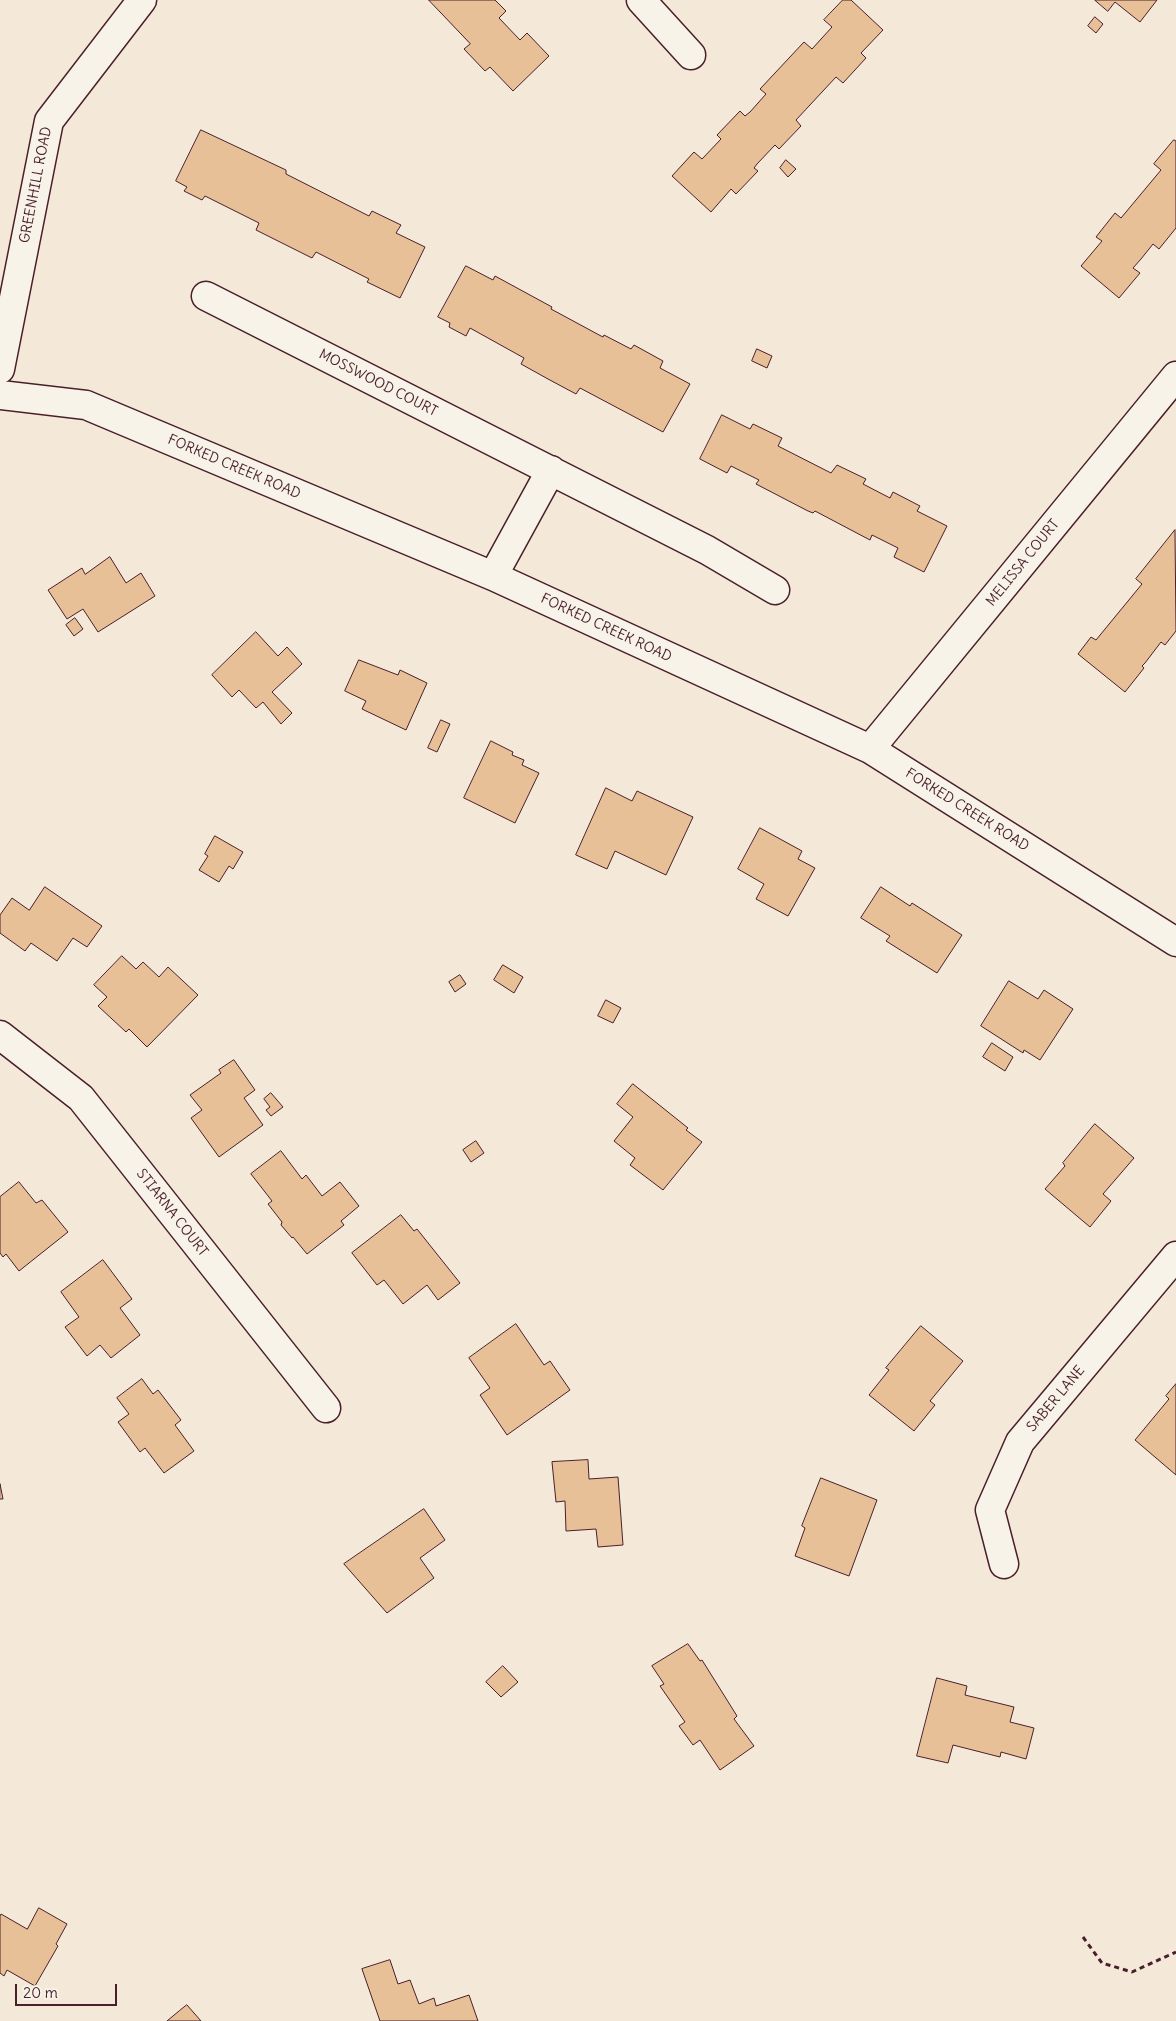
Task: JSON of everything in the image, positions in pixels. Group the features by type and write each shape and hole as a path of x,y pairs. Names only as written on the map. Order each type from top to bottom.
{"street":[{"name":"GREENHILL ROAD","path":"0,369 48,121 142,0"},
{"path":"641,0 691,55"},
{"name":"MOSSWOOD COURT","path":"206,296 707,550 775,590"},
{"name":"MELISSA COURT","path":"870,749 1176,376"},
{"name":"FORKED CREEK ROAD","path":"0,395 86,405 493,576 870,749 1176,942"},
{"path":"493,576 551,470"},
{"name":"STIARNA COURT","path":"0,1035 81,1098 326,1408"},
{"name":"SABER LANE","path":"1004,1564 990,1510 1020,1442 1176,1256"}],"path":[{"path":"1083,1938 1102,1963 1132,1972 1176,1952"}],"building":[{"path":"429,0 495,0 506,11 499,18 520,40 527,33 549,56 513,91 490,67 485,71 464,49 470,44"},
{"path":"843,0 851,0 883,30 861,53 866,58 843,83 836,77 796,120 801,126 779,149 775,145 754,168 758,171 736,194 731,189 711,212 672,176 694,152 702,159 721,139 717,135 740,111 745,116 750,112 766,94 760,89 804,42 812,49 832,27 824,20"},
{"path":"1095,0 1157,0 1140,22 1115,2 1108,11"},
{"path":"1095,17 1103,24 1096,33 1088,26"},
{"path":"201,130 286,170 286,174 369,216 372,211 401,225 396,233 425,247 400,298 367,282 369,279 316,252 312,258 256,230 259,223 205,196 202,200 184,191 187,187 176,181"},
{"path":"1174,140 1176,141 1176,228 1159,249 1153,244 1133,268 1140,273 1119,298 1081,266 1102,241 1096,237 1115,213 1121,218 1161,170 1154,164"},
{"path":"786,160 796,169 788,177 780,168"},
{"path":"466,266 493,280 495,276 603,337 604,335 631,349 634,345 663,361 660,368 690,384 663,432 580,388 576,394 548,379 521,364 524,358 470,328 466,336 449,327 450,323 438,317"},
{"path":"757,349 772,356 767,368 752,361"},
{"path":"722,415 750,429 753,424 782,438 778,446 831,473 837,465 866,479 863,484 890,498 893,492 920,506 917,511 947,526 924,572 894,557 898,548 872,535 870,540 815,511 813,513 808,511 756,484 759,480 731,466 727,473 700,459"},
{"path":"1175,530 1176,631 1165,645 1161,642 1125,692 1078,654 1091,637 1096,640 1142,584 1136,579"},
{"path":"110,557 126,583 141,573 155,596 98,632 83,609 67,619 48,590 82,568 85,574"},
{"path":"75,618 83,629 74,636 66,625"},
{"path":"256,632 278,656 287,647 302,664 272,692 292,713 281,724 263,702 256,708 239,690 232,697 212,675"},
{"path":"359,660 398,675 400,670 427,683 406,730 362,709 366,701 345,691"},
{"path":"441,720 450,724 437,752 428,748"},
{"path":"491,741 513,752 512,755 524,760 522,765 539,773 515,823 464,798"},
{"path":"606,788 632,801 637,791 693,817 666,875 615,851 607,869 576,855"},
{"path":"760,828 802,851 798,859 815,868 788,916 756,899 764,884 738,869"},
{"path":"215,836 243,852 233,869 229,866 219,882 199,870 208,856 205,854"},
{"path":"45,887 102,926 87,947 73,938 57,961 31,943 25,951 0,933 0,915 12,898 29,910"},
{"path":"881,887 910,906 912,903 962,935 937,973 886,941 890,936 861,918"},
{"path":"122,956 136,969 143,962 159,977 168,967 198,995 147,1047 129,1029 126,1032 98,1006 107,997 94,985"},
{"path":"503,965 523,977 514,993 494,980"},
{"path":"460,975 466,984 455,992 449,982"},
{"path":"1009,981 1038,999 1044,990 1073,1009 1040,1060 1024,1050 1023,1053 981,1026"},
{"path":"606,1000 621,1008 613,1023 598,1016"},
{"path":"992,1043 1013,1057 1005,1071 983,1057"},
{"path":"234,1060 255,1090 244,1098 263,1125 219,1157 191,1118 202,1110 190,1095 221,1073 219,1070"},
{"path":"633,1084 688,1128 686,1130 702,1142 663,1190 630,1165 635,1158 614,1141 633,1117 617,1104"},
{"path":"271,1093 283,1107 271,1116 266,1110 270,1107 264,1099"},
{"path":"1095,1124 1134,1158 1103,1194 1111,1201 1090,1227 1045,1189 1065,1166 1063,1163"},
{"path":"476,1141 484,1153 471,1162 463,1150"},
{"path":"281,1151 302,1179 306,1175 322,1196 340,1182 359,1206 341,1221 344,1225 307,1254 281,1225 282,1222 268,1204 272,1201 251,1174"},
{"path":"19,1182 36,1203 42,1200 68,1232 19,1271 6,1254 3,1257 0,1253 0,1197"},
{"path":"401,1215 414,1231 417,1229 460,1283 438,1300 427,1285 403,1304 384,1280 377,1285 352,1253"},
{"path":"103,1260 132,1299 120,1308 140,1335 111,1358 100,1345 87,1356 65,1327 79,1317 61,1292"},
{"path":"516,1324 544,1365 550,1361 570,1390 507,1435 480,1395 490,1388 469,1358"},
{"path":"921,1326 963,1361 930,1401 935,1405 914,1431 869,1395 889,1370 886,1368"},
{"path":"142,1379 153,1394 158,1390 181,1420 175,1425 194,1451 164,1473 145,1448 140,1452 118,1422 129,1414 117,1398"},
{"path":"1176,1384 1176,1475 1135,1440 1169,1399 1166,1396"},
{"path":"588,1460 589,1479 618,1477 623,1545 598,1547 596,1529 566,1531 565,1501 556,1502 552,1462"},
{"path":"821,1478 877,1500 849,1576 795,1556 805,1528 802,1526"},
{"path":"0,1484 3,1499 0,1499"},
{"path":"424,1509 445,1540 420,1558 434,1578 387,1613 344,1564"},
{"path":"688,1644 700,1661 702,1660 737,1716 734,1719 754,1746 720,1770 700,1740 693,1745 679,1726 685,1722 660,1686 664,1684 652,1666"},
{"path":"503,1666 518,1682 501,1697 486,1682"},
{"path":"937,1678 967,1686 965,1695 1014,1707 1010,1722 1034,1728 1026,1759 1001,1752 1000,1757 953,1745 948,1763 917,1756"},
{"path":"39,1908 67,1924 56,1944 58,1946 35,1986 7,1970 4,1976 0,1973 0,1916 1,1914 27,1929"},
{"path":"390,1960 398,1984 410,1980 419,2004 434,1998 436,2006 469,1995 478,2021 380,2021 362,1969"},
{"path":"187,2005 201,2021 167,2021 179,2011"}]}
